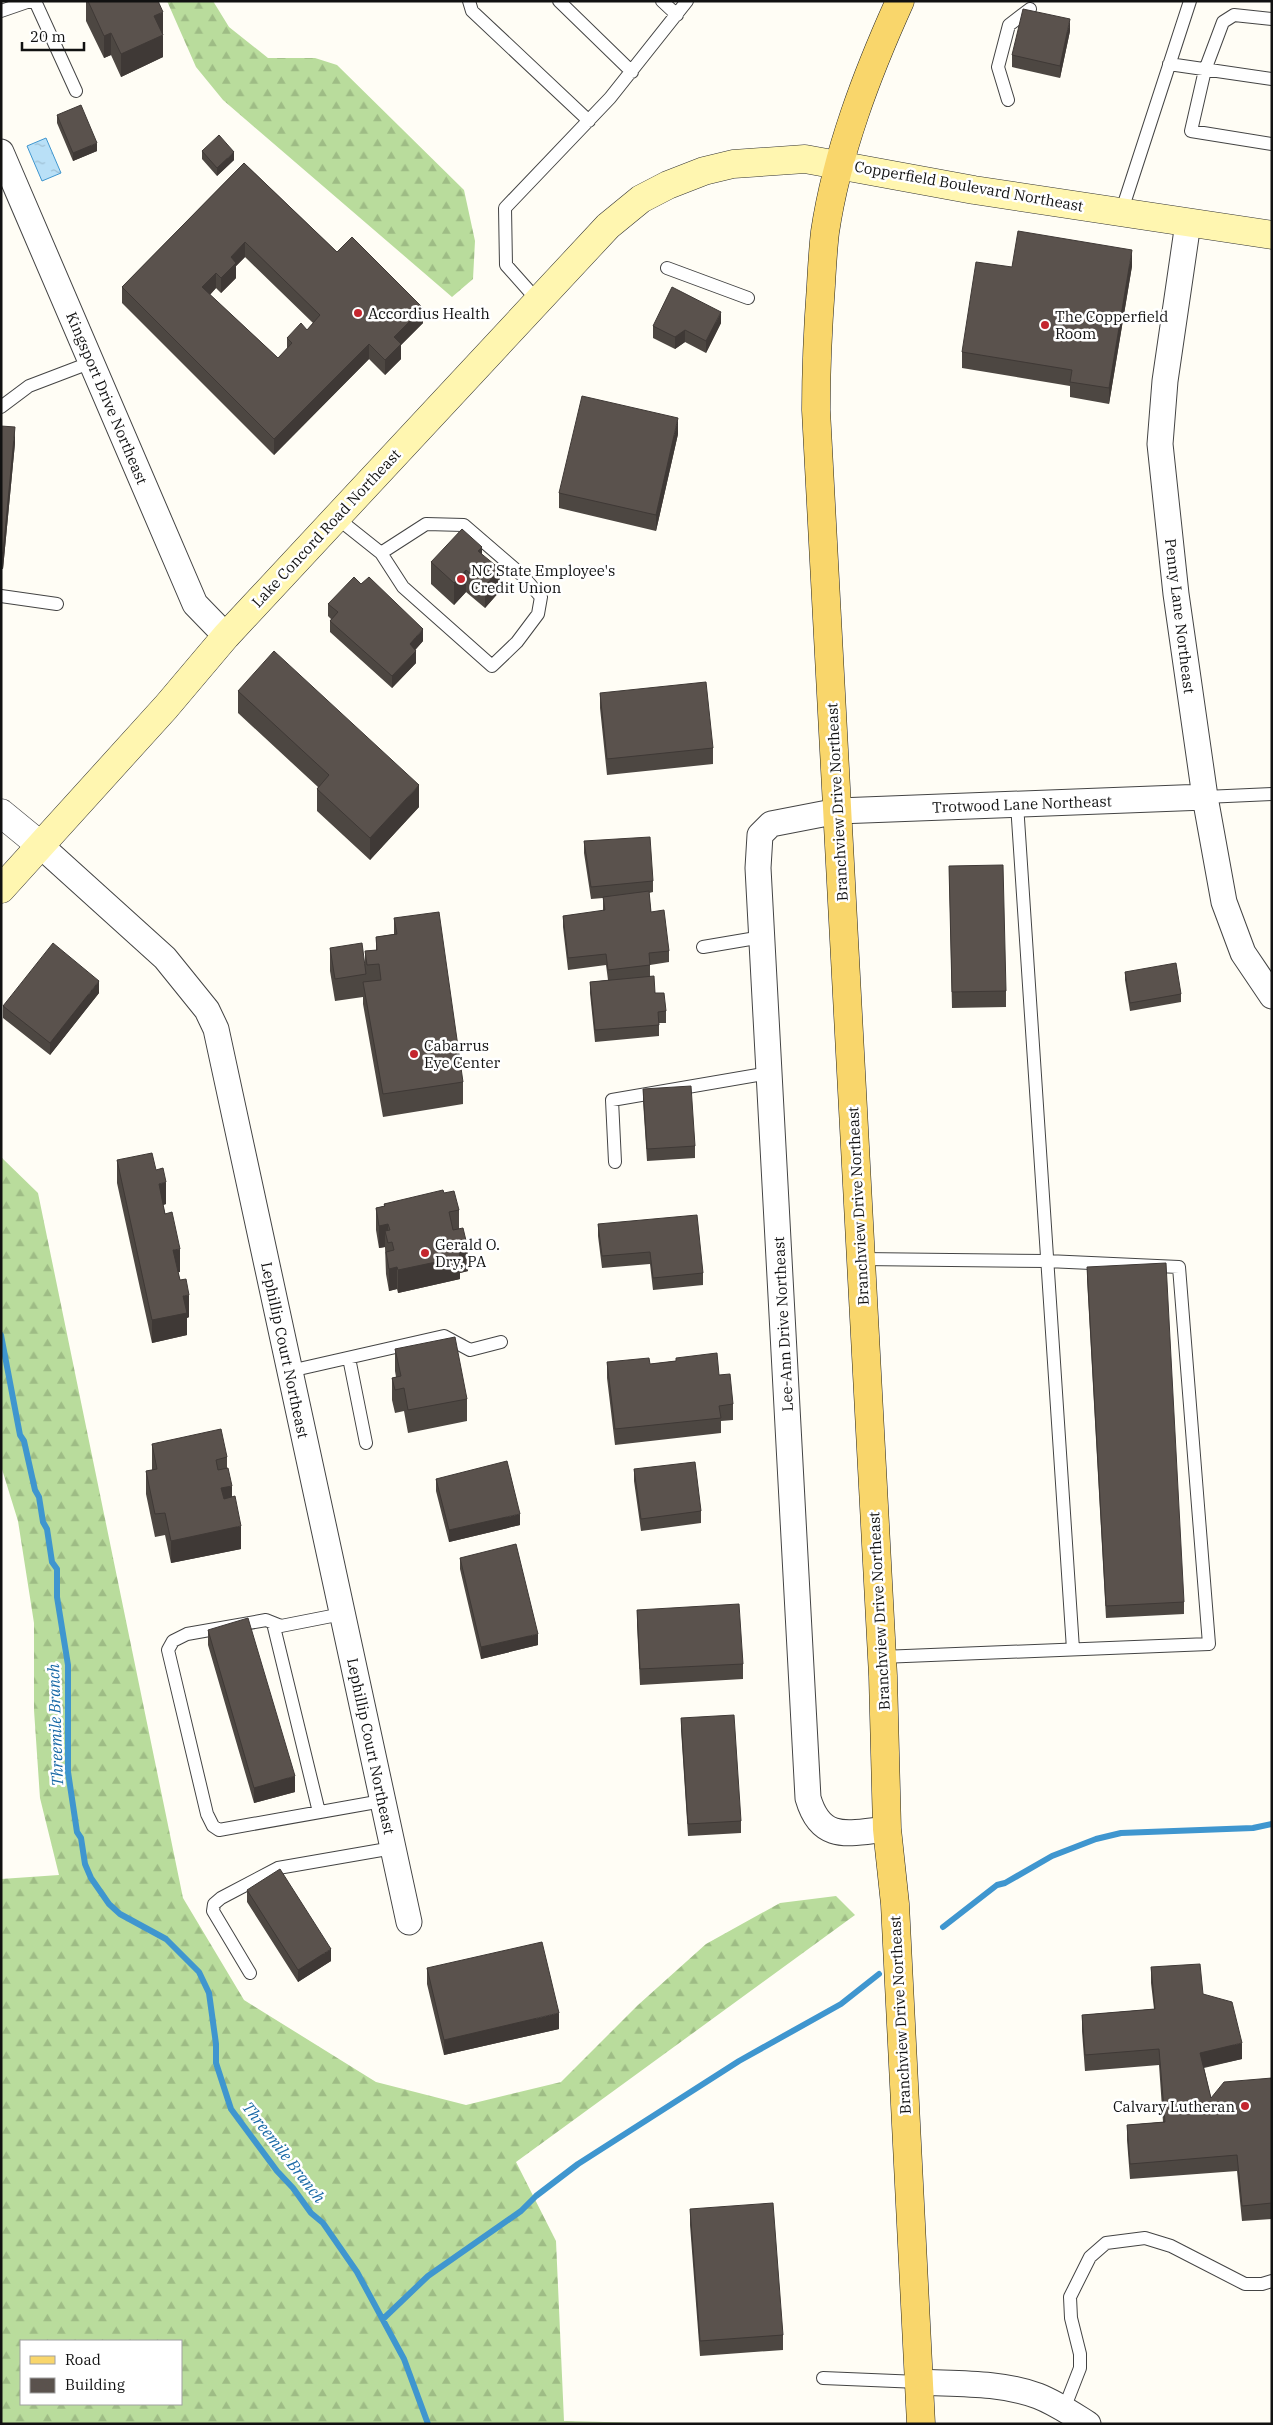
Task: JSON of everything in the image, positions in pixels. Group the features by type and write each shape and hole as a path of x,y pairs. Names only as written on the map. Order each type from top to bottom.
{"main road":[{"name":"Branchview Drive Northeast","path":"900,1 875,58 840,164 825,232 816,359 816,410 882,1657 887,1829 895,1904 895,1939 921,2424"},
{"name":"Copperfield Boulevard Northeast","path":"668,184 733,164 805,159 974,190 1272,235"},
{"name":"Lake Concord Road Northeast","path":"1,890 166,707 226,636 538,301 615,220 641,199 668,184"}],"street":[{"name":"Kingsport Drive Northeast","path":"1,152 195,604 226,636"},
{"name":"Penny Lane Northeast","path":"1188,223 1165,380 1160,444 1176,594 1205,797 1224,902 1243,953 1272,996"},
{"name":"Trotwood Lane Northeast","path":"838,811 1205,797"},
{"name":"Lee-Ann Drive Northeast","path":"838,811 771,824 760,835 758,868 794,1505 808,1798 812,1812 821,1825 834,1831 853,1832 887,1829"},
{"path":"1,813 40,846"},
{"name":"Lephillip Court Northeast","path":"40,846 165,958 207,1010 216,1029 408,1922"},
{"path":"919,2382 984,2385 1012,2390 1036,2396 1064,2409 1088,2424"}],"lane":[{"path":"1,11 30,1"},
{"path":"35,1 76,91"},
{"path":"469,1 472,11 589,121"},
{"path":"559,1 632,72"},
{"path":"662,1 678,15"},
{"path":"538,301 506,266 505,208 589,121 632,72 687,1"},
{"path":"1120,212 1190,1"},
{"path":"1008,100 998,67 1009,25 1030,9"},
{"path":"1272,19 1234,14 1224,22 1205,70 1192,131 1272,144"},
{"path":"1169,64 1272,79"},
{"path":"667,268 748,298"},
{"path":"1,407 28,386 92,362"},
{"path":"337,518 381,553 403,587 492,666 517,642 538,614 541,597 522,575 464,525 426,524 381,553"},
{"path":"2,597 57,604"},
{"path":"1205,797 1272,794"},
{"path":"1017,804 1073,1649"},
{"path":"703,947 762,938"},
{"path":"614,1162 612,1100 769,1073"},
{"path":"861,1259 1047,1261 1179,1267 1209,1644 882,1657"},
{"path":"290,1371 444,1336 470,1350 501,1342"},
{"path":"349,1358 366,1443"},
{"path":"342,1614 281,1626 266,1620 187,1634 173,1641 168,1650 207,1814 213,1826 218,1830 382,1801"},
{"path":"273,1623 319,1812"},
{"path":"250,1973 213,1911 214,1904 221,1898 278,1868 393,1848"},
{"path":"1064,2409 1080,2368 1080,2354 1071,2318 1070,2297 1090,2257 1106,2243 1145,2238 1171,2246 1245,2284 1262,2284 1272,2281"},
{"path":"823,2378 919,2382"}],"green space":[{"path":"167,1 213,1 229,27 268,58 315,58 337,65 464,190 475,241 473,279 452,297 223,100 196,67"},
{"path":"1,1157 38,1193 183,1898 244,2000 376,2082 466,2105 561,2082 638,2005 706,1944 780,1903 836,1896 855,1915 516,2162 556,2241 564,2421 687,2424 1,2424 1,1879 59,1875 40,1798 34,1710 34,1623 18,1521 1,1466"}],"water":[{"path":"46,138 61,173 42,181 27,146"}],"building":[{"path":"88,1 158,1 163,12 154,16 163,35 121,54 111,33 104,36"},
{"path":"1023,9 1070,19 1060,66 1012,55"},
{"path":"81,105 97,143 73,153 57,115"},
{"path":"219,135 234,152 217,168 202,151"},
{"name":"Accordius Health","path":"244,163 337,252 352,237 423,308 394,337 401,344 385,360 369,344 274,439 122,287","holes":["245,242 320,315 307,330 301,323 287,338 292,343 278,358 202,287 216,273 221,278 236,263 231,257"]},
{"name":"The Copperfield Room","path":"1018,231 1132,250 1109,388 1070,382 1072,370 962,352 976,262 1012,267"},
{"path":"672,287 721,312 706,341 685,330 675,337 653,326"},
{"path":"582,396 678,418 656,515 559,493"},
{"path":"1,426 15,427 3,553 1,553"},
{"path":"462,529 482,547 478,551 500,569 485,586 466,570 454,583 431,562"},
{"path":"354,577 361,584 369,577 423,629 410,644 416,651 392,676 330,621 338,612 328,604"},
{"path":"274,651 419,785 370,838 317,789 329,775 238,691"},
{"path":"706,682 713,748 607,759 600,693"},
{"path":"650,837 653,881 591,887 584,841"},
{"path":"1003,865 1006,991 952,992 949,866"},
{"path":"649,891 651,912 664,910 669,951 649,953 650,965 608,970 606,954 568,958 563,916 605,910 603,897"},
{"name":"Cabarrus Eye Center","path":"439,912 463,1082 383,1094 363,982 381,980 379,964 367,965 365,951 377,950 376,937 397,934 394,918"},
{"path":"53,943 99,981 50,1043 3,1006"},
{"path":"362,943 366,974 335,979 330,948"},
{"path":"1176,963 1181,994 1130,1003 1125,972"},
{"path":"654,976 655,993 664,993 666,1011 658,1012 659,1025 595,1030 590,982"},
{"path":"691,1086 695,1146 647,1149 643,1089"},
{"path":"152,1153 156,1170 163,1168 166,1182 159,1184 165,1214 172,1212 180,1249 173,1250 180,1280 186,1279 189,1295 183,1296 187,1313 152,1320 117,1160"},
{"path":"443,1190 444,1193 454,1191 459,1210 449,1212 453,1230 463,1228 468,1249 459,1251 460,1257 398,1270 397,1267 389,1269 386,1252 394,1250 392,1242 388,1243 385,1231 390,1230 388,1224 379,1226 376,1208 385,1206 384,1204"},
{"path":"697,1215 703,1273 653,1278 650,1252 602,1256 598,1224"},
{"path":"1166,1263 1184,1602 1106,1606 1087,1267"},
{"path":"455,1337 467,1399 408,1410 404,1388 395,1390 392,1378 401,1376 395,1349"},
{"path":"717,1353 719,1375 730,1374 733,1404 719,1406 721,1418 615,1429 607,1362 649,1358 650,1364 676,1361 676,1358"},
{"path":"221,1429 227,1457 216,1460 218,1470 228,1468 232,1486 221,1488 224,1499 235,1496 241,1526 171,1541 165,1513 155,1514 146,1471 157,1469 152,1444"},
{"path":"507,1461 520,1514 449,1530 436,1479"},
{"path":"695,1462 701,1511 641,1519 634,1469"},
{"path":"516,1544 538,1634 481,1647 460,1558"},
{"path":"739,1604 743,1664 640,1669 637,1610"},
{"path":"248,1618 295,1776 254,1788 208,1630"},
{"path":"734,1715 741,1821 688,1824 681,1718"},
{"path":"280,1869 331,1949 298,1970 247,1890"},
{"path":"542,1942 559,2013 444,2040 427,1968"},
{"name":"Calvary Lutheran","path":"1200,1964 1203,1994 1232,2002 1242,2043 1200,2053 1211,2098 1224,2082 1272,2078 1272,2203 1242,2206 1237,2155 1130,2164 1127,2125 1165,2122 1159,2049 1085,2055 1082,2015 1155,2009 1151,1967"},
{"path":"773,2203 783,2335 700,2341 690,2209"}],"waterway":[{"name":"Threemile Branch","path":"1,1335 20,1435 24,1441 35,1490 39,1497 43,1522 47,1529 52,1562 57,1569 57,1597 68,1665 68,1772 77,1832 81,1838 85,1864 91,1878 109,1904 120,1914 166,1939 199,1972 209,1993 216,2044 216,2063 231,2109 277,2171 293,2188 311,2213 323,2223 357,2272 404,2359 428,2424"},
{"path":"943,1927 997,1885 1005,1883 1052,1856 1096,1839 1121,1833 1253,1828 1272,1824"},
{"path":"383,2319 428,2276 521,2211 536,2196 578,2164 739,2061 841,2004 879,1974"}],"place":[{"name":"Accordius Health","path":"358,313"},
{"name":"The Copperfield Room","path":"1045,325"},
{"name":"NC State Employee's Credit Union","path":"461,579"},
{"name":"Cabarrus Eye Center","path":"414,1054"},
{"name":"Gerald O. Dry, PA","path":"425,1253"},
{"name":"Calvary Lutheran","path":"1245,2106"}]}
